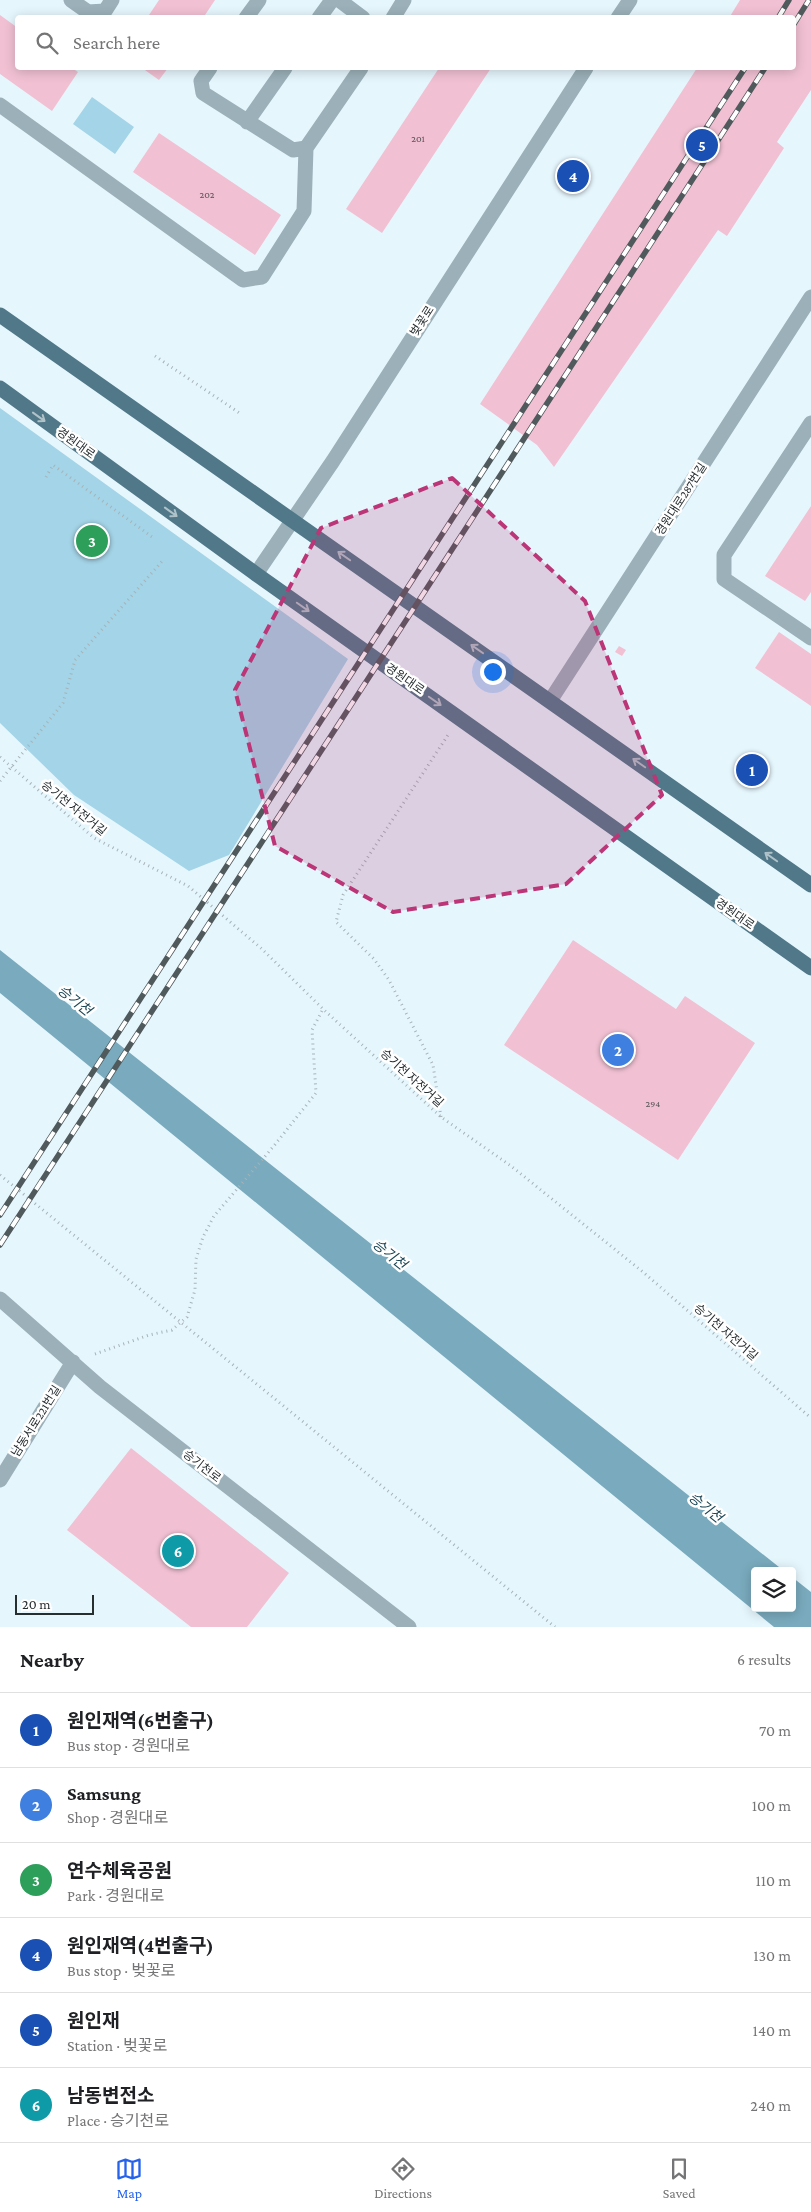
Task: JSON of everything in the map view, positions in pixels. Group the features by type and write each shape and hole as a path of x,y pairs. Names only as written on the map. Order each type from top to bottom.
{"main road":[{"path":"0,315 811,885"},
{"name":"경원대로","path":"0,388 256,574 811,968"}],"street":[{"path":"71,0 88,12 105,10 112,0"},
{"path":"248,15 259,0"},
{"path":"321,15 332,0"},
{"path":"339,0 359,15"},
{"path":"395,15 404,0"},
{"path":"620,15 630,0"},
{"path":"208,70 201,80 203,93 293,150 306,148"},
{"path":"247,122 284,70"},
{"path":"0,105 243,280 262,277 304,211 306,148 360,70"},
{"name":"벚꽃로","path":"256,574 585,70"},
{"name":"경원대로287번길","path":"550,700 811,297"},
{"path":"811,423 724,555 724,579 811,638"},
{"name":"승기천로","path":"0,1299 100,1387 409,1627"},
{"name":"남동서로221번길","path":"0,1480 73,1362"}],"path":[{"path":"155,356 241,414"},
{"path":"46,477 53,465 155,538"},
{"path":"0,781 63,703 75,660 164,559"},
{"path":"441,1116 433,1066 389,980 374,959 336,922 343,895 459,718"},
{"name":"승기천 자전거길","path":"0,757 94,838 188,886 262,949 323,1009 441,1116 511,1166 643,1272 811,1418"},
{"path":"73,1362 149,1335 172,1330 187,1317 195,1290 196,1259 203,1237 214,1216 316,1093 312,1030 323,1009"},
{"path":"0,1175 555,1627"}],"highlighted area":[{"path":"452,478 585,601 662,795 566,884 393,912 275,846 235,690 321,528"}],"shaded area":[{"path":"92,97 134,127 115,154 73,124"},
{"path":"0,408 348,659 229,855 189,871 74,795 0,723"},
{"path":"0,950 779,1567 751,1567 751,1608 0,993"},
{"path":"796,1580 811,1592 811,1627 774,1627 756,1612 796,1612"}],"building":[{"path":"159,0 215,0 205,15 149,15"},
{"path":"740,0 811,0 811,90 777,142 784,148 727,236 718,230 554,467 537,445 480,404 696,70 796,70 796,15 731,15"},
{"path":"0,15 15,26 15,70 75,70 78,72 52,111 0,74"},
{"path":"145,70 166,70 159,80"},
{"path":"438,70 490,70 382,233 346,209"},
{"path":"159,133 281,215 255,255 133,172"},
{"path":"811,506 811,592 805,601 765,576"},
{"path":"779,632 811,654 811,706 755,668"},
{"path":"619,646 626,650 622,656 615,652"},
{"path":"573,940 676,1009 685,996 755,1043 678,1160 504,1045"},
{"path":"131,1448 289,1573 247,1627 191,1627 67,1530"}],"railway":[{"path":"780,15 789,0"},
{"path":"796,21 809,0"},
{"path":"0,1215 744,70"},
{"path":"0,1245 764,70"}],"place":[{"name":"원인재","path":"702,145"},
{"name":"원인재역(4번출구)","path":"573,176"},
{"name":"연수체육공원","path":"92,541"},
{"name":"원인재역(6번출구)","path":"752,770"},
{"name":"Samsung","path":"618,1050"},
{"name":"남동변전소","path":"178,1551"}],"water label":[{"name":"승기천","path":"75,1000"},
{"name":"승기천","path":"390,1254"},
{"name":"승기천","path":"706,1507"}]}
